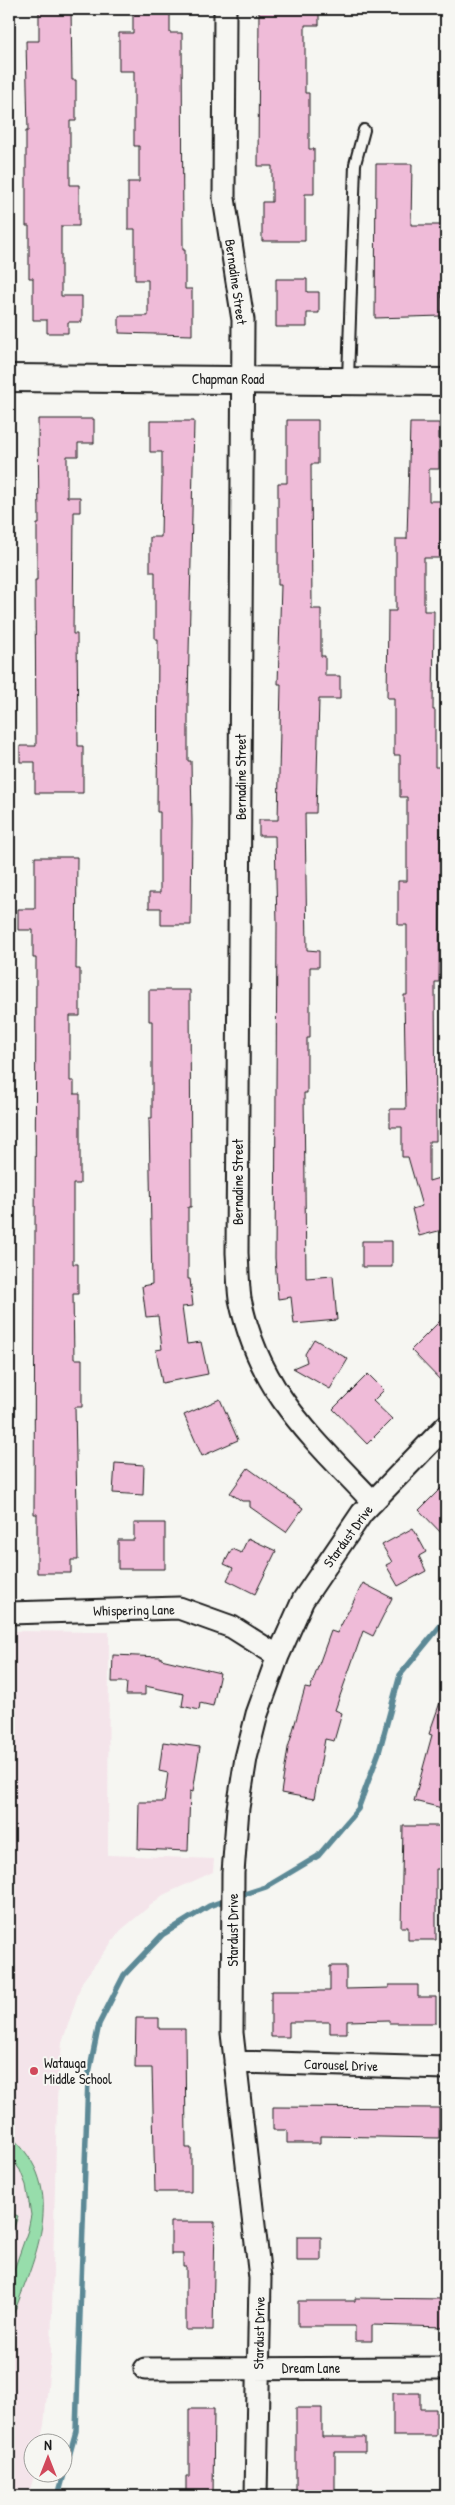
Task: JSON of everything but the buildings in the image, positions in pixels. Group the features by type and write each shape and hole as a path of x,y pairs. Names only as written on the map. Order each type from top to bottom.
{"street":[{"name":"Bernadine Street","path":"225,9 224,198 243,320 237,1253 240,1296 246,1325 256,1352 275,1392 296,1420 373,1502"},
{"name":"Chapman Road","path":"9,378 446,382"},
{"name":"Stardust Drive","path":"256,2496 260,2278 232,2033 233,1873 238,1808 246,1758 256,1714 278,1656 303,1600 362,1513 446,1426"},
{"name":"Whispering Lane","path":"9,1614 179,1608 232,1627 278,1656"},
{"name":"Carousel Drive","path":"235,2062 446,2068"},
{"name":"Dream Lane","path":"145,2369 446,2368"}],"lane":[{"path":"348,381 355,164 364,130"}],"shaded area":[{"name":"Watauga Middle School","path":"9,1631 109,1632 108,1855 214,1859 213,1872 163,1895 121,1930 82,1982 62,2043 57,2099 51,2355 44,2425 42,2432 22,2432 22,2482 32,2482 28,2496 9,2496"}],"green space":[{"path":"9,2135 28,2156 39,2179 43,2203 42,2227 36,2252 9,2326 9,2284 28,2230 31,2215 26,2185 20,2170 9,2155"},
{"path":"9,2212 18,2216 9,2241"}],"waterway":[{"path":"238,1896 266,1887 318,1856 358,1809 379,1752 400,1675 446,1619"},
{"path":"58,2496 76,2431 88,2078 99,2024 124,1975 162,1935 209,1906 229,1899"}],"place":[{"name":"Watauga Middle School","path":"34,2071"}]}
